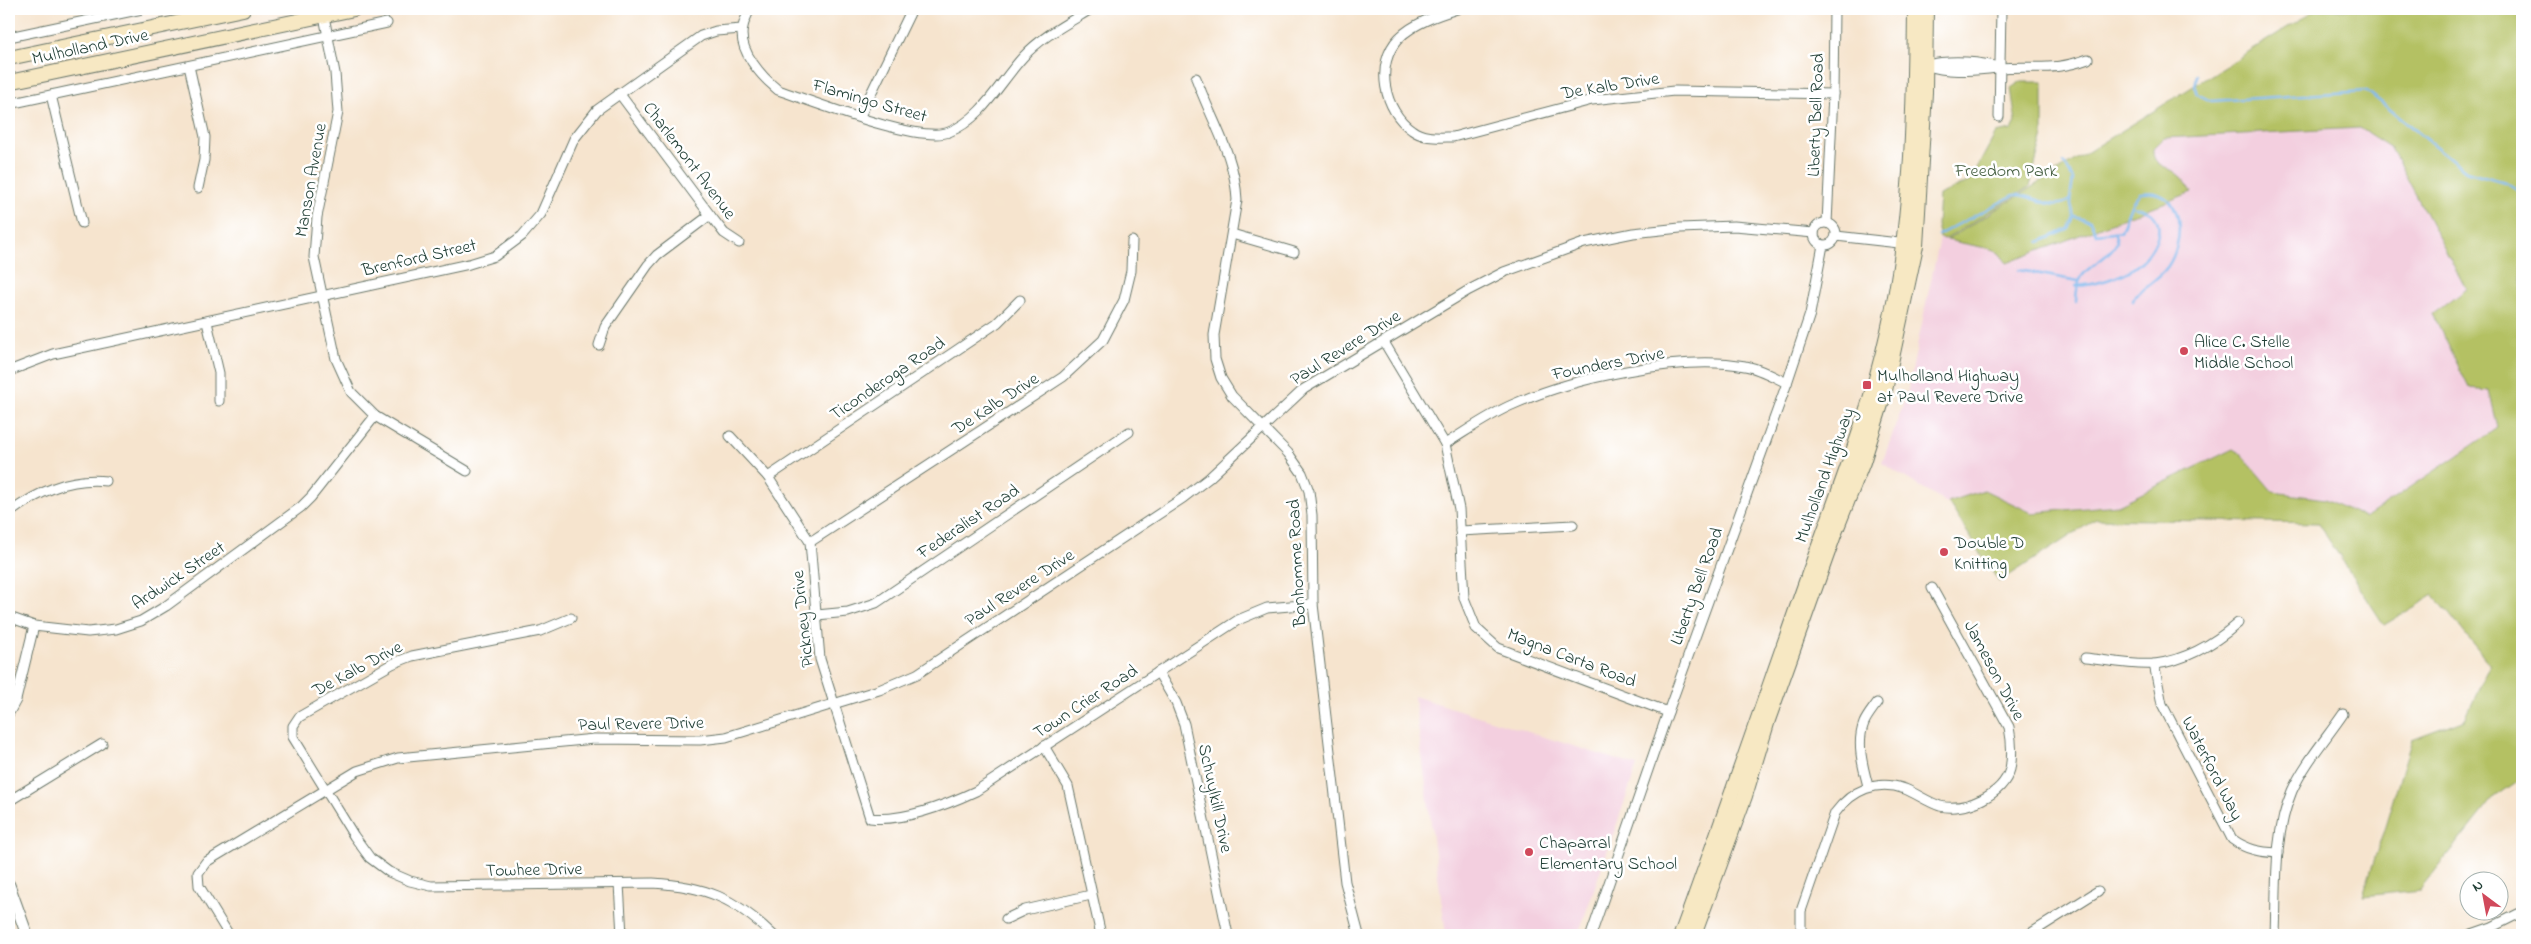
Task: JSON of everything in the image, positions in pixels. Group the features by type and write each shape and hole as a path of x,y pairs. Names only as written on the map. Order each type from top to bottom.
{"main road":[{"name":"Mulholland Drive","path":"9,58 243,9"},
{"name":"Mulholland Drive","path":"9,82 323,12 354,9"},
{"name":"Mulholland Highway","path":"1694,935 1745,796 1768,720 1834,535 1863,462 1884,395 1916,246 1920,65 1915,9"},
{"name":"Mulholland Highway","path":"1681,935 1851,460 1872,394 1906,244 1926,9"}],"street":[{"path":"9,37 124,11 142,9"},
{"path":"742,29 750,9"},
{"path":"860,116 912,9"},
{"name":"Flamingo Street","path":"742,29 750,60 762,77 778,90 921,134 948,132 974,117 1024,56 1036,45 1091,9"},
{"name":"De Kalb Drive","path":"1458,9 1415,26 1398,39 1387,58 1384,79 1386,95 1396,116 1412,131 1431,138 1453,137 1592,100 1674,91 1833,94"},
{"name":"Liberty Bell Road","path":"1827,223 1833,94 1834,9"},
{"path":"1999,117 2001,9"},
{"name":"Manson Avenue","path":"323,12 335,73 338,112 314,235 314,258 336,359 351,392 375,416 467,471"},
{"path":"9,104 387,23"},
{"name":"Brenford Street","path":"9,371 52,354 207,322 469,264 495,256 522,236 541,214 574,139 591,116 619,93 702,36 716,31 742,29"},
{"path":"1920,65 1940,70 1968,71 2000,68 2051,68 2069,66 2088,58"},
{"path":"189,66 205,137 204,160 198,188"},
{"name":"Bonhomme Road","path":"1196,78 1206,106 1230,156 1236,178 1237,200 1214,335 1216,359 1221,378 1232,396 1288,453 1302,473 1309,492 1312,515 1313,604 1345,882 1359,935"},
{"name":"Charlemont Avenue","path":"619,93 724,233 739,243"},
{"path":"51,95 82,223"},
{"path":"599,345 605,327 648,265 657,255 710,215"},
{"path":"1827,223 1833,226 1836,236 1830,244 1823,245 1817,242 1814,233 1820,224 1827,223"},
{"name":"Paul Revere Drive","path":"230,935 199,886 198,873 206,862 358,771 398,758 594,739 700,740 726,737 879,690 917,674 1183,498 1209,478 1304,389 1469,290 1504,272 1584,243 1634,233 1680,228 1734,226 1814,233"},
{"path":"1232,234 1294,252"},
{"path":"1836,236 1906,244"},
{"name":"De Kalb Drive","path":"810,542 1063,377 1103,340 1124,300 1131,270 1132,241"},
{"name":"Liberty Bell Road","path":"1591,935 1668,712 1810,314 1823,245"},
{"name":"Ticonderoga Road","path":"768,478 997,323 1020,300"},
{"path":"207,322 219,373 219,402"},
{"name":"Magna Carta Road","path":"1384,342 1445,444 1459,509 1464,598 1476,628 1498,648 1668,712"},
{"name":"Founders Drive","path":"1445,444 1514,404 1549,391 1648,368 1720,362 1747,366 1787,382"},
{"name":"Ardwick Street","path":"9,616 34,626 88,632 116,629 141,621 166,606 306,502 375,416"},
{"name":"Federalist Road","path":"817,615 848,612 876,603 1129,432"},
{"name":"Pickney Drive","path":"730,436 768,478 810,542 820,659 870,818"},
{"path":"9,513 25,501 54,487 84,479 106,481"},
{"path":"1460,531 1573,525"},
{"name":"Jameson Drive","path":"1868,786 1888,785 1897,787 1941,806 1968,806 1987,797 2009,771 2013,746 2009,727 1932,588"},
{"name":"Town Crier Road","path":"870,818 878,819 920,812 950,803 976,791 1251,613 1267,608 1313,604"},
{"name":"De Kalb Drive","path":"325,790 293,737 293,726 299,716 392,664 412,656 540,631 571,618"},
{"path":"2084,658 2154,664 2187,656 2216,641 2238,623"},
{"path":"9,713 16,700 34,626"},
{"name":"Waterford Way","path":"2154,664 2162,704 2232,839 2244,848 2260,852 2278,853"},
{"name":"Schuylkill Drive","path":"1158,672 1176,703 1184,724 1228,935"},
{"path":"1801,935 1801,911 1835,813 1842,803 1868,786 1862,764 1861,743 1864,723 1878,703"},
{"path":"2275,935 2278,853 2282,821 2293,790 2343,714"},
{"path":"9,801 102,744"},
{"path":"1044,746 1068,786 1100,935"},
{"name":"Towhee Drive","path":"325,790 370,858 389,872 410,882 431,886 685,885 729,900 749,914 772,935"},
{"path":"619,884 622,935"},
{"path":"9,885 27,935"},
{"path":"2028,935 2098,891"},
{"path":"1006,919 1025,910 1091,894"},
{"path":"2469,935 2492,927 2522,912"}],"shaded area":[{"name":"Alice C. Stelle Middle School","path":"2360,128 2391,148 2466,289 2498,428 2365,518 2325,499 2273,492 2241,454 2233,449 2118,505 2032,513 1984,490 1946,503 1882,463 1907,394 1940,238 1991,249 1999,253 2192,192 2176,173 2155,162 2152,157 2153,149 2164,138"},
{"path":"1414,696 1637,766 1578,935 1446,935"}],"green space":[{"path":"2317,9 2522,9 2522,778 2492,799 2420,890 2363,896 2412,739 2465,719 2490,665 2434,595 2384,625 2318,523 2096,519 1999,582 1948,502 1984,490 2032,513 2118,505 2233,449 2241,454 2273,492 2325,499 2365,518 2498,428 2489,390 2469,388 2433,314 2466,289 2391,148 2360,128 2164,138 2153,149 2155,159 2179,175 2192,192 2007,263 1999,253 1991,249 1947,240"},
{"name":"Freedom Park","path":"2020,82 2043,82 2043,135 2029,187 1946,239 1940,238 1937,225 1939,195 1970,181 1996,133 2012,130 2016,122 2011,88"}],"waterway":[{"path":"2197,75 2195,88 2197,94 2211,101 2367,91 2466,171 2505,182 2522,192"},
{"path":"2039,242 2069,229 2074,217 2070,200 2073,179 2064,163"},
{"path":"2074,217 2090,221 2096,234 2121,231 2133,201 2140,193 2155,193 2165,198 2172,205 2179,225 2173,257 2165,270 2135,295 2133,301"},
{"path":"1938,235 2014,195 2021,195 2049,204 2063,203 2070,200"},
{"path":"2076,286 2114,278 2135,267 2151,251 2156,241 2158,223 2154,216 2145,210 2132,206"},
{"path":"2076,302 2077,289 2084,273 2110,251 2117,242 2115,234"},
{"path":"2019,270 2078,281"}],"place":[{"name":"Alice C. Stelle Middle School","path":"2184,351"},
{"name":"Mulholland Highway at Paul Revere Drive","path":"1867,385"},
{"name":"Double D Knitting","path":"1944,552"},
{"name":"Chaparral Elementary School","path":"1529,852"}]}
